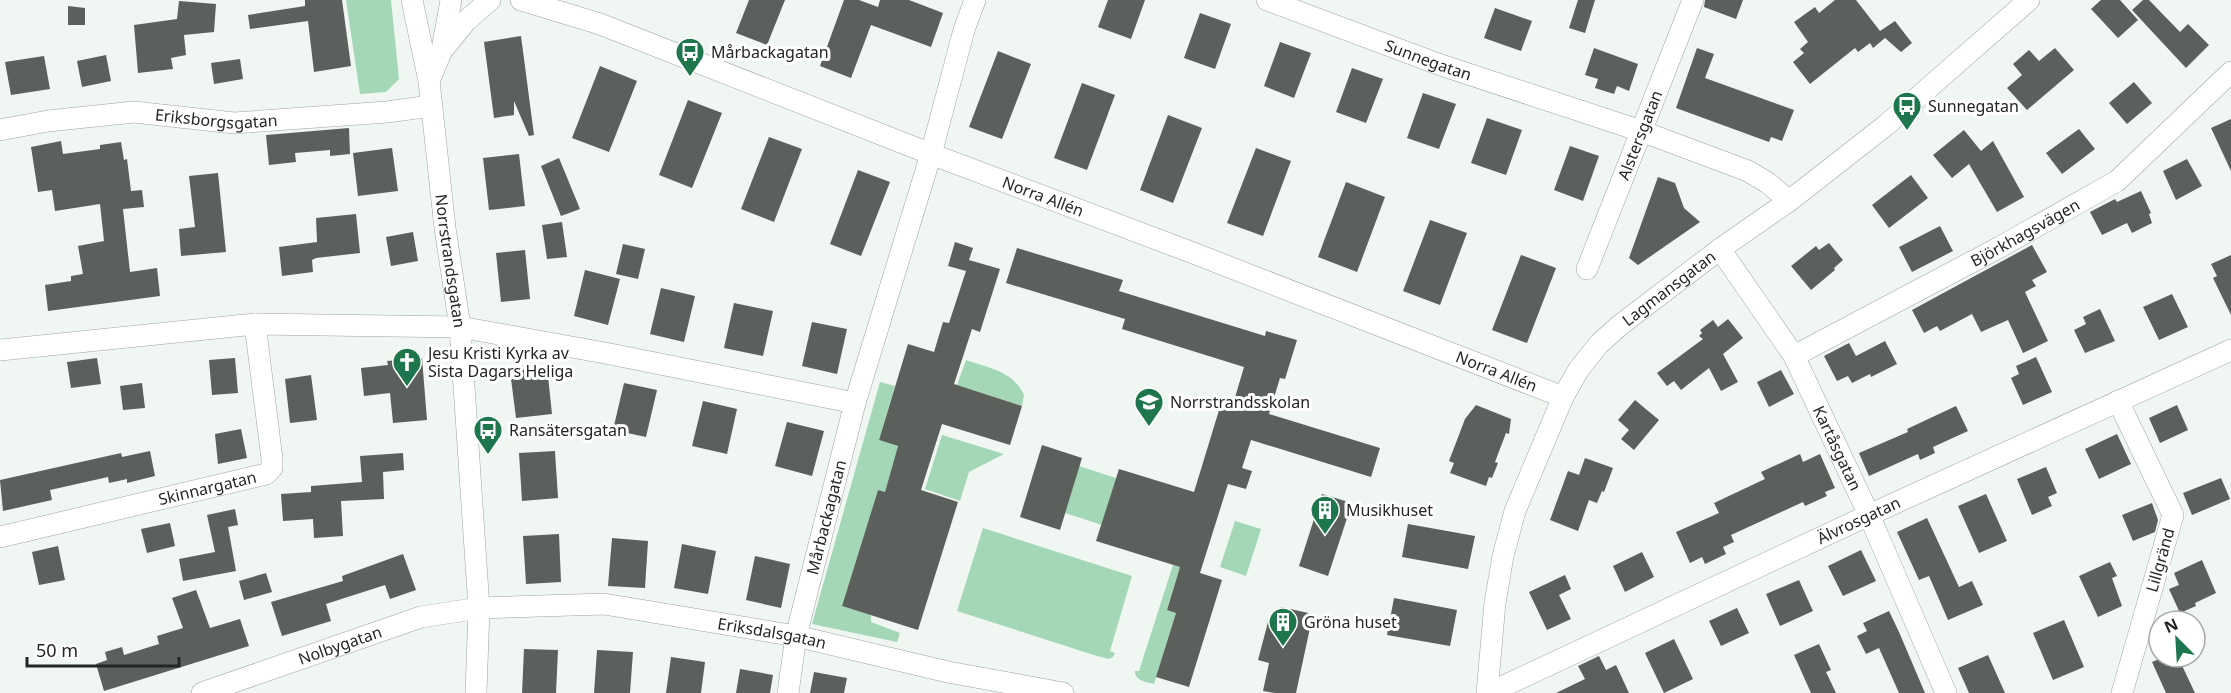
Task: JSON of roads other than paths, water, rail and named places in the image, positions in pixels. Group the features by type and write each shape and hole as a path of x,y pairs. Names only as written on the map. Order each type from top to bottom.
{"street":[{"name":"Norrstrandsgatan","path":"412,0 429,81 445,228 460,327 479,608 476,693"},
{"name":"Norrstrandsgatan","path":"429,81 442,50 451,0"},
{"name":"Norrstrandsgatan","path":"442,50 466,21 490,0"},
{"name":"Norra Allén","path":"521,0 600,24 1563,397"},
{"name":"Mårbackagatan","path":"788,693 796,636 855,402 931,154 964,30 975,0"},
{"name":"Sunnegatan","path":"1267,0 1438,64 1641,131 1748,171 1768,183 1789,201"},
{"name":"Alstersgatan","path":"1587,269 1693,0"},
{"name":"Lagmansgatan","path":"1488,693 1495,603 1503,556 1515,511 1563,397 1579,369 1599,344 1619,326 1720,249 1789,201 1886,126 2029,0"},
{"name":"Björkhagsvägen","path":"1794,356 2000,247 2116,181 2231,72"},
{"name":"Eriksborgsgatan","path":"0,130 48,121 134,112 234,123 387,112 431,106"},
{"name":"Kartåsgatan","path":"1720,249 1794,356 1869,515 1946,693"},
{"path":"0,350 255,324 460,327 604,352 729,379 855,402"},
{"name":"Skinnargatan","path":"0,537 266,474 272,468 272,459 255,324"},
{"name":"Älvrosgatan","path":"1488,693 1869,515 2231,350"},
{"name":"Lillgränd","path":"2118,401 2173,514 2122,693"},
{"name":"Eriksdalsgatan","path":"479,608 604,604 796,636 948,672 1064,693"},
{"name":"Nolbygatan","path":"202,693 421,617 479,608"}],"place":[{"name":"Mårbackagatan","path":"690,78"},
{"name":"Sunnegatan","path":"1907,132"},
{"name":"Jesu Kristi Kyrka av Sista Dagars Heliga","path":"407,388"},
{"name":"Norrstrandsskolan","path":"1149,428"},
{"name":"Ransätersgatan","path":"488,456"},
{"name":"Musikhuset","path":"1325,536"},
{"name":"Gröna huset","path":"1283,648"}]}
